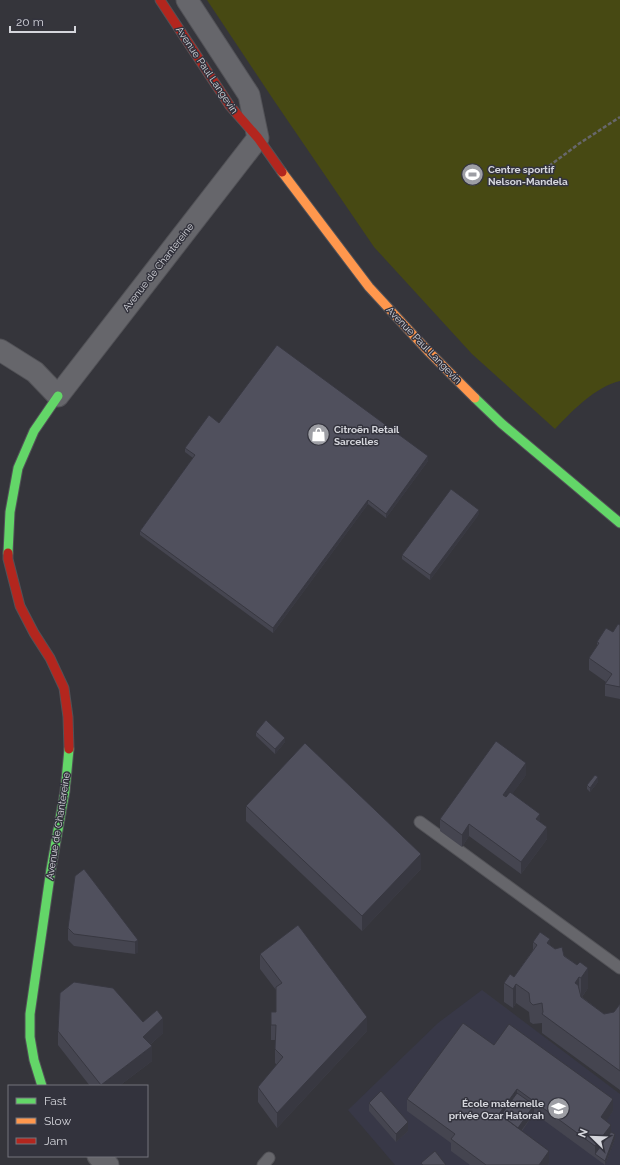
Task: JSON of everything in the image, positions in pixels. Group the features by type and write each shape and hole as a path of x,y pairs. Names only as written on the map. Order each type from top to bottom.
{"street":[{"name":"Avenue Paul Langevin","path":"160,0 230,106 258,138 284,175 369,287 428,351 501,423 620,524"},
{"name":"Avenue Paul Langevin","path":"187,0 249,95 258,138"},
{"name":"Avenue de Chantereine","path":"42,1085 31,1045 30,1014 51,869 65,791 69,748 68,718 64,688 50,658 34,633 20,606 8,560 10,512 18,468 34,431 58,396 258,138"},
{"path":"0,350 35,372 58,396"},
{"path":"99,1157 108,1165"}],"lane":[{"path":"420,822 620,968"}],"path":[{"path":"549,166 580,143 620,117"}],"shaded area":[{"name":"Centre sportif Nelson-Mandela","path":"207,0 620,0 620,381 602,388 584,400 555,429 472,354 374,247"},
{"path":"482,990 620,1094 620,1165 395,1165 348,1110 438,1023"}],"building":[{"path":"277,345 428,456 386,514 368,500 273,628 140,531 195,455 185,448 209,415 219,423"},
{"path":"451,489 479,510 430,575 402,555"},
{"path":"618,624 620,625 620,687 605,684 612,674 589,658 599,643 597,642 606,628 613,632"},
{"path":"266,720 285,738 275,749 256,732"},
{"path":"496,741 526,763 503,795 506,797 510,792 540,814 536,819 547,827 521,862 469,824 462,835 440,819"},
{"path":"305,743 421,854 362,916 246,806"},
{"path":"595,775 598,777 590,788 587,785"},
{"path":"84,869 138,940 135,942 74,934 68,928 75,876"},
{"path":"298,925 367,1017 277,1113 258,1087 283,1057 275,1049 276,1025 271,1025 271,1012 276,1012 276,987 282,983 260,954"},
{"path":"540,932 550,939 547,943 555,949 562,947 564,956 577,965 580,962 588,968 581,978 579,977 575,983 578,985 581,997 604,1014 614,1012 620,1004 620,1071 542,1014 542,1003 533,1005 530,1002 529,993 516,984 513,989 504,983 510,974 514,977 537,945 533,942"},
{"path":"74,982 113,988 143,1022 157,1010 163,1018 143,1037 152,1046 101,1085 58,1031 60,993"},
{"path":"463,1023 494,1045 509,1024 613,1099 601,1117 611,1125 595,1146 517,1089 499,1114 549,1151 539,1165 486,1165 451,1139 455,1134 407,1099"},
{"path":"381,1091 408,1122 396,1134 369,1103"},
{"path":"517,1093 534,1105 518,1128 501,1115"},
{"path":"611,1132 615,1134 605,1161 595,1154"},
{"path":"435,1151 446,1165 423,1165 421,1163"}],"traffic: fast":[{"path":"8,553 10,512 18,468 34,431 58,396"},
{"path":"475,398 501,423 620,523"},
{"path":"42,1085 34,1060 30,1037 30,1014 51,869 65,791 69,749"}],"traffic: slow":[{"path":"282,172 369,287 428,351 475,398"}],"traffic: jam":[{"path":"160,0 230,106 258,138 282,172"},
{"path":"8,553 8,559 20,606 34,633 50,658 64,688 68,717 69,749"}],"place":[{"name":"Centre sportif Nelson-Mandela","path":"472,175"},
{"name":"Citroën Retail Sarcelles","path":"319,435"},
{"name":"École maternelle privée Ozar Hatorah","path":"559,1109"}]}
